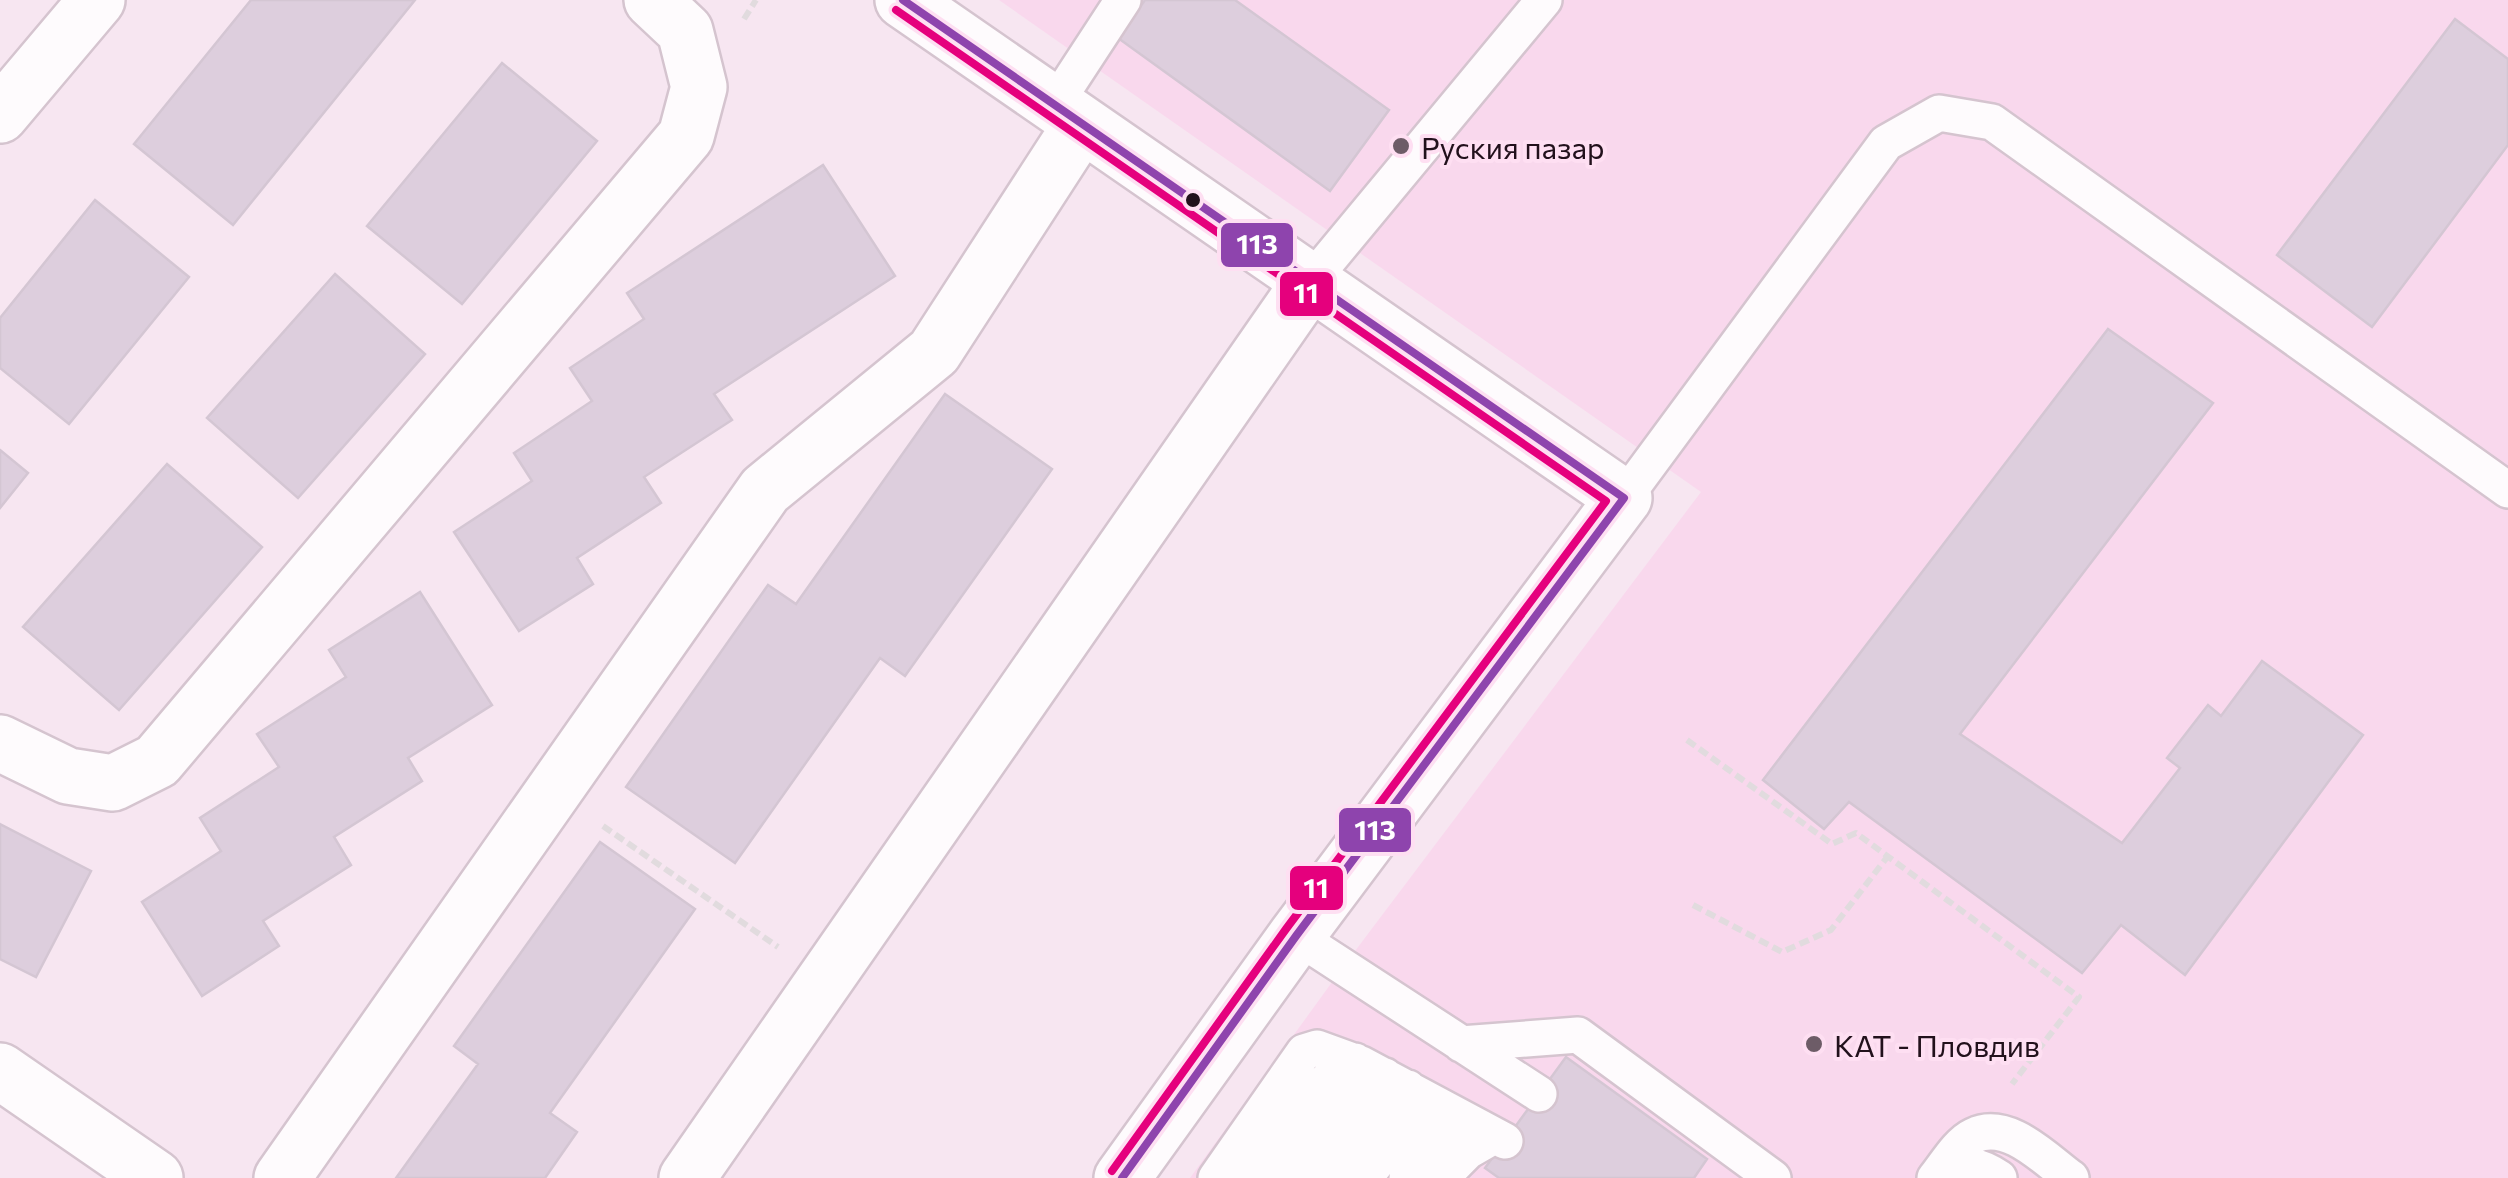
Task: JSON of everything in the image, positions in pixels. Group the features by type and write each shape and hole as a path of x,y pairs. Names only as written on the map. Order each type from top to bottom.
{"street":[{"path":"0,115 97,0"},
{"path":"0,743 68,776 113,783 157,761 686,136 699,86 685,31 652,0"},
{"path":"902,0 1624,498 1296,936 1122,1178"},
{"path":"282,1178 765,490 934,352 1068,114"},
{"path":"688,1178 1310,282"},
{"path":"0,1072 155,1178"}],"lane":[{"path":"1068,114 1123,0"},
{"path":"1310,282 1544,0"},
{"path":"1624,498 1886,143 1938,112 1992,122 2508,490"},
{"path":"1296,936 1538,1094"},
{"path":"1461,1044 1578,1034 1773,1178"},
{"path":"1216,1178 1304,1052 1317,1048 1382,1075 1477,1126"},
{"path":"1254,1178 1310,1095 1330,1074 1382,1075"},
{"path":"1290,1178 1335,1114 1382,1075"},
{"path":"1328,1178 1386,1104 1382,1075"},
{"path":"1365,1178 1383,1152 1409,1126 1477,1126"},
{"path":"1407,1178 1433,1148 1477,1126"},
{"path":"1440,1178 1468,1151 1477,1126"},
{"path":"1940,1173 1971,1137 1994,1132 2011,1136 2071,1178"},
{"path":"1940,1173 1965,1164 1987,1169 1999,1178"}],"path":[{"path":"1687,740 1832,844 1856,834 2078,997 1971,1137"},
{"path":"553,792 827,980"},
{"path":"1693,905 1782,952 1830,930 1888,856"}],"shaded area":[{"path":"999,0 2508,0 2508,1178 1190,1178 1343,967 1701,492"}],"building":[{"path":"251,0 415,0 233,225 134,144"},
{"path":"1145,0 1235,0 1389,110 1330,191 1118,38"},
{"path":"2455,19 2508,59 2508,145 2372,327 2277,255"},
{"path":"502,63 597,141 462,304 367,226"},
{"path":"823,165 895,276 714,394 732,420 644,477 661,503 577,558 593,584 519,631 454,532 532,481 514,453 592,401 570,368 644,319 627,293"},
{"path":"95,200 189,277 69,424 0,368 0,318"},
{"path":"335,274 425,354 298,498 207,418"},
{"path":"2108,329 2213,403 1960,734 2122,843 2180,768 2167,758 2208,705 2221,716 2262,661 2363,735 2185,975 2121,925 2082,973 1849,802 1824,829 1763,780"},
{"path":"945,394 1052,469 905,676 880,658 735,863 626,787 768,585 796,604"},
{"path":"0,450 28,473 0,508"},
{"path":"167,464 262,547 119,710 23,627"},
{"path":"420,592 492,705 408,758 422,781 334,837 351,865 263,921 279,946 202,996 142,902 221,851 200,818 279,767 257,734 346,677 329,650"},
{"path":"0,824 91,871 36,977 0,959"},
{"path":"600,842 695,909 550,1113 577,1132 545,1178 396,1178 478,1064 454,1046"},
{"path":"1566,1057 1707,1159 1694,1178 1499,1178 1485,1168"}],"transit line":[{"name":"113","path":"903,0 1624,498 1296,936 1122,1178"},
{"name":"11","path":"896,10 1606,501 1286,929 1112,1171"}],"place":[{"name":"Руския пазар","path":"1401,146"},
{"name":"КАТ - Пловдив","path":"1814,1044"}]}
